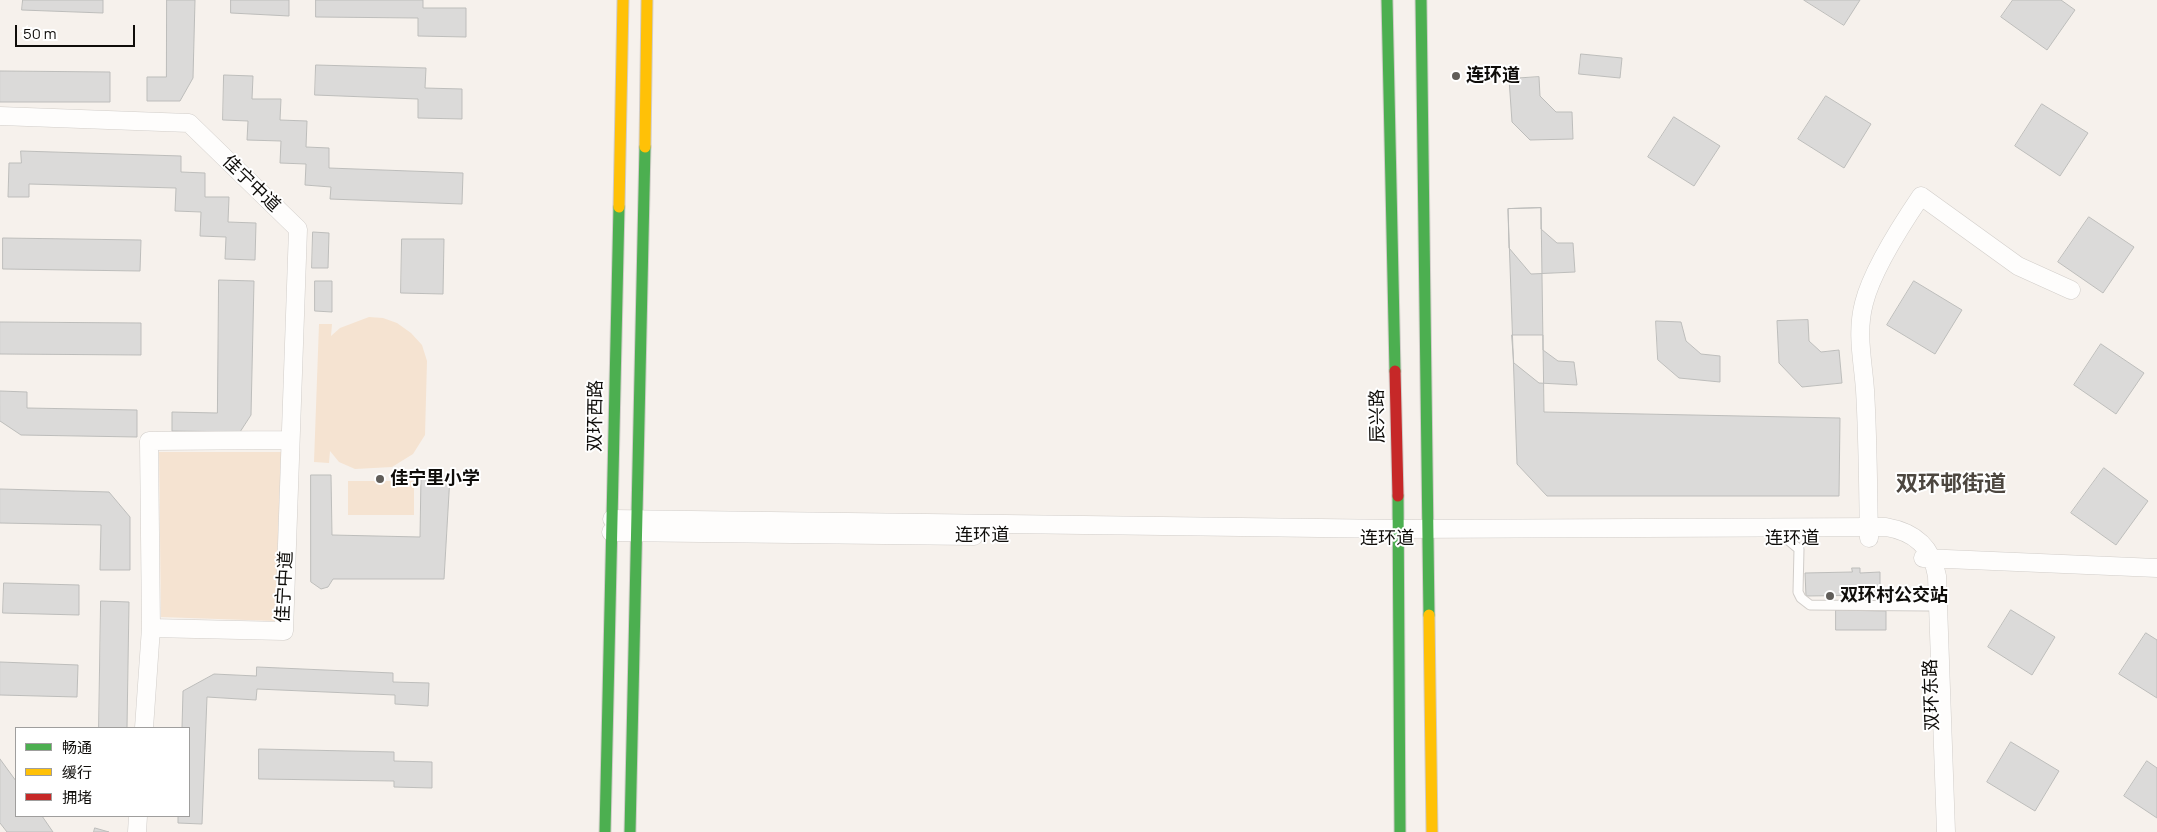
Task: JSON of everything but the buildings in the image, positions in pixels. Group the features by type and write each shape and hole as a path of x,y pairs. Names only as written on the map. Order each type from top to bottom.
{"main road":[{"name":"双环西路","path":"605,832 622,0"},
{"path":"630,832 638,526 647,0"},
{"name":"辰兴路","path":"1387,0 1398,534 1400,832"},
{"path":"1421,0 1432,832"}],"street":[{"name":"佳宁中道","path":"0,116 189,123 298,229 284,631 151,628"},
{"path":"1869,533 1865,389 1860,347 1861,318 1864,302 1884,259 1921,196 2018,266 2071,290"},
{"path":"144,727 151,628 150,441 290,440"},
{"name":"连环道","path":"612,526 1787,539 1869,533"},
{"path":"1428,534 1869,533 1886,528 1911,534 1926,547 1928,558 2157,568"},
{"name":"双环东路","path":"1928,558 1937,576 1933,602 1938,832"},
{"name":"双环东路","path":"1933,602 1946,832"},
{"path":"137,832 138,817"}],"lane":[{"path":"1787,539 1799,549 1798,592 1804,602 1810,605 1933,602"}],"shaded area":[{"path":"369,317 383,318 397,323 411,333 422,345 427,361 425,435 413,454 392,467 355,469 339,462 330,451 329,463 314,462 319,324 332,324 331,336 340,328"},
{"path":"159,452 281,452 275,621 161,617"},
{"path":"348,481 414,481 414,515 348,515"}],"traffic: fast":[{"path":"1387,0 1395,371"},
{"path":"1421,0 1429,615"},
{"path":"630,832 645,147"},
{"path":"605,832 619,207"},
{"path":"1398,496 1400,832"}],"traffic: slow":[{"path":"619,207 623,0"},
{"path":"645,147 647,0"},
{"path":"1429,615 1432,832"}],"traffic: jam":[{"path":"1395,371 1398,496"}],"place":[{"name":"连环道","path":"1456,76"},
{"name":"佳宁里小学","path":"380,479"},
{"name":"双环村公交站","path":"1830,596"}],"district":[{"name":"双环邨街道","path":"1951,485"}]}
